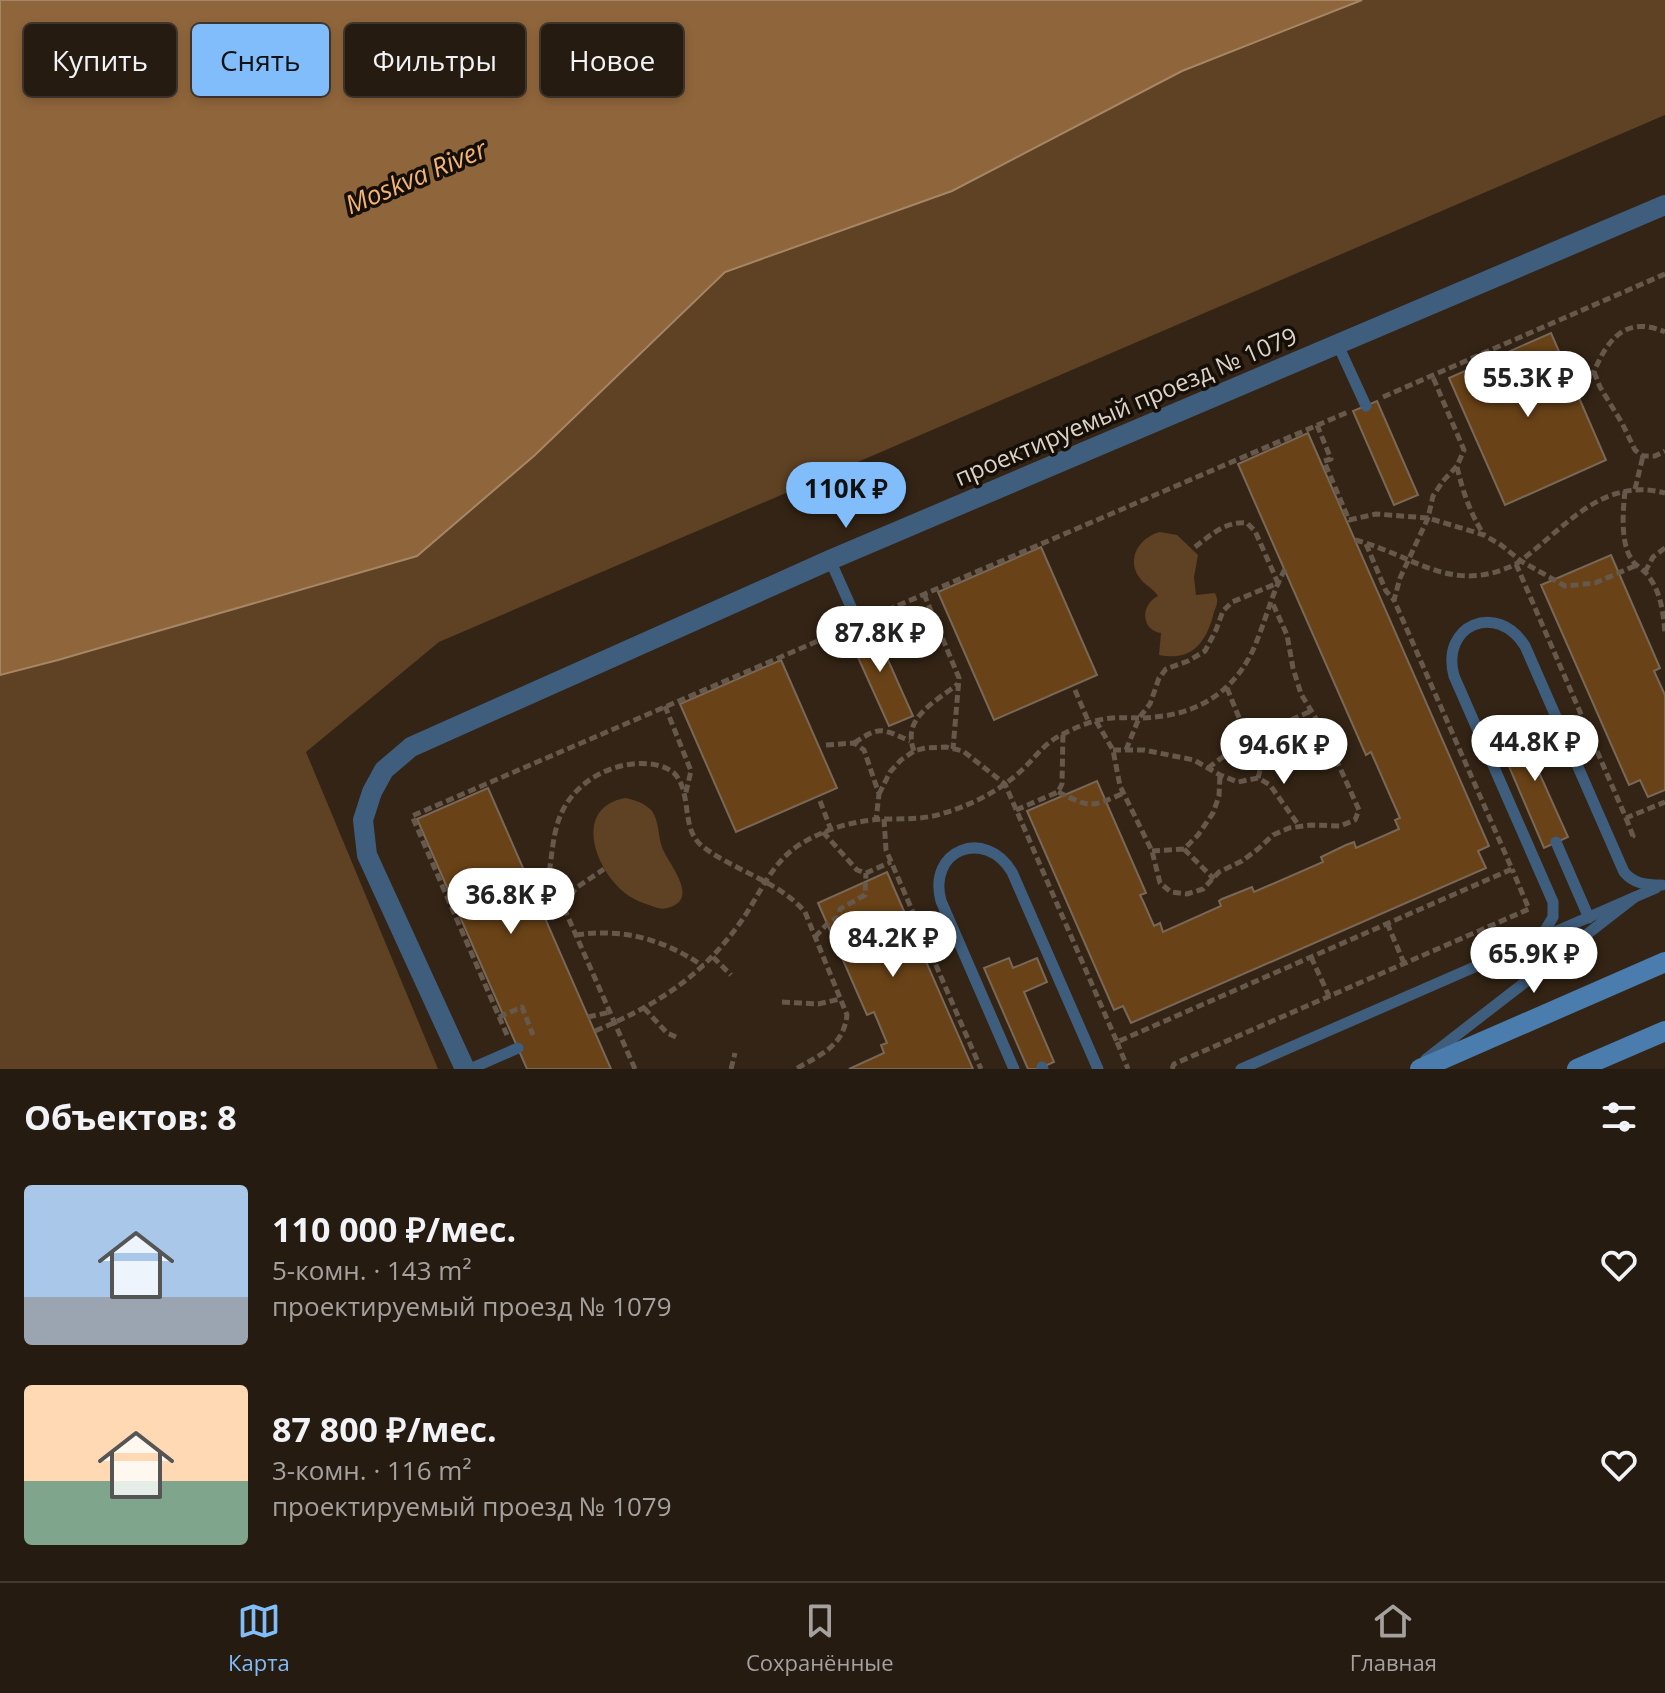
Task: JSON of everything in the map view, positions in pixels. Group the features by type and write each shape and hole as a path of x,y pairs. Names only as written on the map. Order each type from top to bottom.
{"main road":[{"path":"1420,1069 1665,962"},
{"path":"1577,1069 1665,1031"}],"street":[{"name":"проектируемый проезд № 1079","path":"468,1069 367,855 363,820 372,792 384,770 411,747 830,560 1665,205"}],"lane":[{"path":"1338,345 1365,405"},
{"path":"830,560 859,625"},
{"path":"1540,939 1553,917 1553,902 1451,664 1451,652 1456,640 1474,625 1498,623 1518,635 1624,872 1639,883 1663,884"},
{"path":"1556,842 1589,918"},
{"path":"1014,1069 938,890 938,878 949,857 972,847 996,853 1012,872 1098,1069"},
{"path":"1241,1069 1663,884"},
{"path":"1413,1069 1635,897"},
{"path":"468,1069 516,1049"}],"path":[{"path":"516,1049 499,1017 412,816 1665,274"},
{"path":"1577,379 1594,372 1601,355 1621,331 1635,327 1665,332"},
{"path":"1594,372 1635,450 1643,456 1655,456 1665,451"},
{"path":"1394,600 1400,578 1428,518 1433,496 1457,466 1464,450 1432,375"},
{"path":"1317,425 1331,459 1324,461 1349,520 1376,514 1428,518 1484,535 1501,545 1518,562 1565,586 1595,583 1637,565"},
{"path":"1635,489 1643,456"},
{"path":"1457,466 1471,516 1484,535"},
{"path":"1355,540 1447,575 1477,576 1503,570 1518,562 1593,503 1613,493 1635,489 1665,493"},
{"path":"1625,491 1622,517 1626,544 1632,561 1657,588 1664,604 1665,633"},
{"path":"1195,547 1217,530 1235,522 1247,523 1255,531 1278,583"},
{"path":"1172,1069 1174,1064 1529,909 1366,543"},
{"path":"1645,572 1653,557 1665,548"},
{"path":"1518,562 1626,818 1665,802"},
{"path":"595,1031 679,987 713,957 744,918 769,874 794,849 823,832 853,822 909,820 966,806 1005,784 1025,767 1043,745 1063,734 1096,721 1177,715 1203,705 1227,688 1244,667 1285,569"},
{"path":"1126,750 1139,718 1150,704 1159,678 1166,669 1205,651 1223,611 1232,602 1278,583"},
{"path":"924,594 959,678 953,749"},
{"path":"1096,721 1113,750 1120,786 1152,851 1160,883 1171,892 1187,894 1203,889 1219,872 1242,861 1273,835 1289,828 1340,826 1355,820 1359,810 1323,730 1301,694 1287,635 1271,601"},
{"path":"914,751 910,741 913,724 958,684"},
{"path":"1227,688 1244,730 1266,739"},
{"path":"1075,690 1089,723"},
{"path":"665,706 691,771 685,798"},
{"path":"1258,778 1266,739 1282,724 1311,711"},
{"path":"826,745 854,743 870,732 882,729 910,741"},
{"path":"1208,768 1235,748 1244,730"},
{"path":"1016,810 1058,792 1062,784 1063,734"},
{"path":"854,743 864,750 879,794"},
{"path":"876,820 879,794 890,772 914,751 925,748 963,751 1005,784 1128,1069"},
{"path":"1113,750 1144,750 1194,760 1238,782 1258,778 1270,785 1297,823"},
{"path":"635,1069 549,874 561,814 574,795 606,770 642,763 660,765 673,772 682,785 691,830 699,843 739,870 795,900 805,912 847,1015 839,1040 796,1069"},
{"path":"1152,851 1184,849 1198,835 1213,813 1219,796 1220,775"},
{"path":"1058,792 1084,804 1096,805 1124,793"},
{"path":"820,801 831,830"},
{"path":"884,819 886,850 981,1069"},
{"path":"823,832 857,870 866,873 891,862"},
{"path":"1184,849 1214,879"},
{"path":"563,905 576,888 604,869"},
{"path":"1117,1042 1512,869"},
{"path":"815,937 838,917 840,909 865,895 866,873"},
{"path":"1387,923 1404,963"},
{"path":"576,935 599,931 629,934 684,953 703,966"},
{"path":"713,957 731,975"},
{"path":"1311,957 1329,996"},
{"path":"782,1002 818,1004 840,999"},
{"path":"499,1017 522,1007 536,1040"},
{"path":"644,1008 667,1033 676,1037"},
{"path":"588,1017 610,1012"},
{"path":"731,1069 735,1053"}],"shaded area":[{"path":"1362,0 1665,0 1665,115 439,642 306,752 438,1069 0,1069 0,675 58,660 535,455 725,272 952,191 1182,71"},
{"path":"1160,532 1177,535 1198,555 1194,577 1196,595 1215,593 1217,599 1202,640 1197,647 1181,655 1159,655 1161,633 1150,627 1145,617 1148,605 1158,596 1135,570 1137,549 1146,538"},
{"path":"625,798 643,804 654,815 662,847 680,881 682,897 677,904 660,908 634,899 617,885 599,858 595,845 595,821 610,803"}],"water":[{"name":"Moskva River","path":"0,0 1362,0 1182,71 952,191 725,272 535,455 417,556 0,675"}],"building":[{"path":"1551,333 1606,460 1505,505 1449,378"},
{"path":"1377,401 1418,495 1394,505 1353,411"},
{"path":"1308,433 1489,846 1478,851 1486,868 1131,1023 1123,1006 1114,1010 1027,811 1097,781 1146,893 1140,895 1154,926 1160,923 1163,932 1221,906 1219,901 1222,899 1252,887 1254,892 1323,862 1321,857 1346,845 1354,842 1356,848 1399,829 1395,820 1400,818 1371,752 1366,755 1238,464"},
{"path":"1041,547 1097,675 994,720 938,592"},
{"path":"1611,555 1660,668 1654,671 1665,695 1665,790 1648,797 1640,780 1629,785 1541,585"},
{"path":"871,622 913,716 889,726 847,633"},
{"path":"781,660 837,788 736,832 680,704"},
{"path":"1522,733 1527,744 1551,734 1561,757 1537,768 1568,837 1544,848 1499,743"},
{"path":"488,788 611,1069 527,1069 417,819"},
{"path":"887,872 973,1069 849,1069 884,1053 881,1045 887,1043 874,1012 867,1015 818,903"},
{"path":"1009,958 1013,968 1037,958 1047,982 1024,992 1054,1062 1038,1069 1028,1069 984,968"}]}
